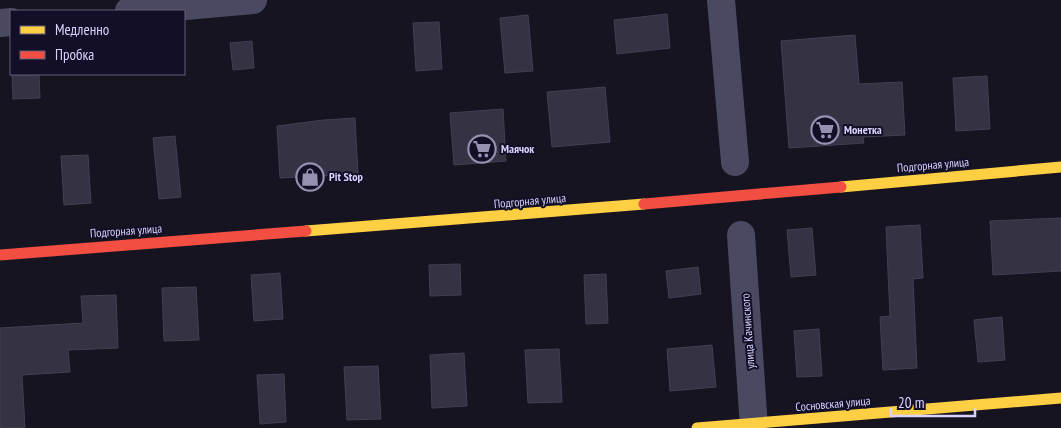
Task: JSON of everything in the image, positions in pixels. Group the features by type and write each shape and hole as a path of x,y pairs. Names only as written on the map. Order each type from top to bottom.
{"street":[{"path":"140,10 253,0"},
{"path":"721,0 735,162"},
{"name":"Подгорная улица","path":"0,254 546,214 1061,168"},
{"name":"улица Качинского","path":"741,235 754,426"},
{"name":"Сосновская улица","path":"697,428 754,426 1061,398"}],"building":[{"path":"667,14 670,48 617,54 614,20"},
{"path":"528,15 533,71 505,73 500,18"},
{"path":"439,22 442,69 416,71 413,23"},
{"path":"855,35 859,84 902,82 905,135 863,137 864,143 789,148 781,41"},
{"path":"252,41 254,68 233,70 230,43"},
{"path":"12,75 39,75 40,98 13,99"},
{"path":"987,76 990,129 956,131 953,78"},
{"path":"605,87 610,142 552,147 547,92"},
{"path":"503,109 506,161 454,165 450,113"},
{"path":"355,118 358,174 280,178 277,126"},
{"path":"175,136 181,197 159,199 153,138"},
{"path":"88,155 91,203 64,205 61,156"},
{"path":"1061,218 1061,271 993,275 990,221"},
{"path":"920,225 923,278 913,279 917,368 883,370 880,317 890,316 886,227"},
{"path":"812,228 816,275 791,277 787,230"},
{"path":"460,264 461,295 430,296 429,265"},
{"path":"698,267 701,294 669,298 666,271"},
{"path":"280,273 283,319 254,321 251,275"},
{"path":"606,274 608,323 586,324 584,275"},
{"path":"196,287 199,340 164,341 162,288"},
{"path":"116,295 118,348 68,350 70,372 22,375 25,428 0,428 0,328 83,323 81,296"},
{"path":"1002,317 1005,360 978,362 974,320"},
{"path":"819,329 822,376 797,377 794,331"},
{"path":"712,345 716,387 670,391 667,349"},
{"path":"559,349 562,402 528,403 525,350"},
{"path":"464,353 467,406 432,408 430,355"},
{"path":"378,366 381,419 347,420 344,367"},
{"path":"284,374 286,422 260,424 257,375"}],"traffic: slow":[{"path":"841,187 1061,167"},
{"path":"306,231 644,204"},
{"path":"697,428 1061,398"}],"traffic: jam":[{"path":"644,204 841,187"},
{"path":"0,255 306,231"}],"place":[{"name":"Монетка","path":"825,130"},
{"name":"Маячок","path":"482,149"},
{"name":"Pit Stop","path":"310,177"}]}
